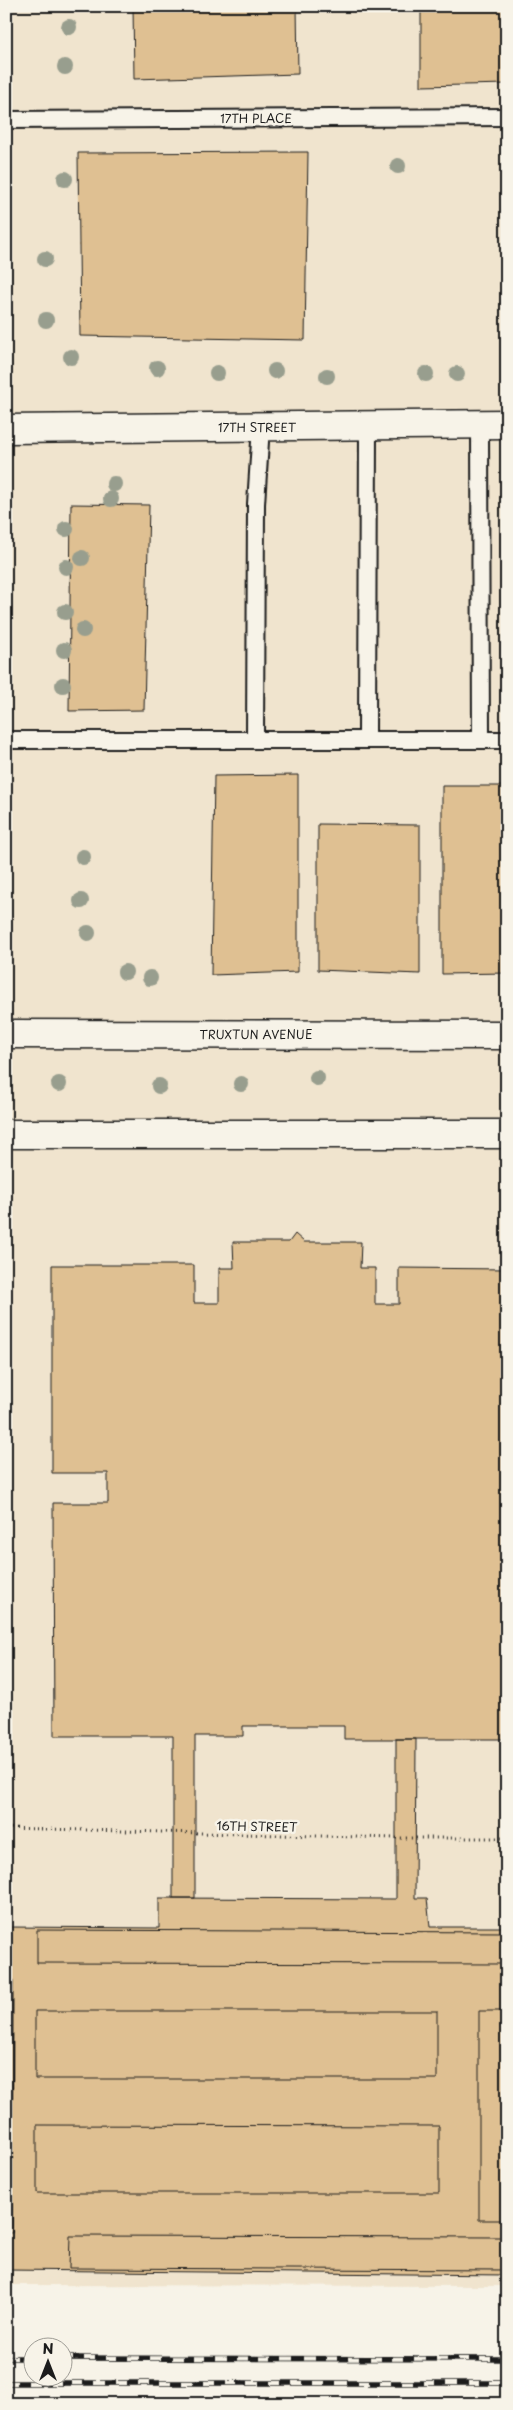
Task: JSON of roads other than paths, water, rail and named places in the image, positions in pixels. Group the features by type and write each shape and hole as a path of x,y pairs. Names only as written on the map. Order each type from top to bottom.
{"main road":[{"name":"17TH STREET","path":"6,430 494,424"},
{"name":"TRUXTUN AVENUE","path":"6,1034 507,1035"},
{"path":"6,1134 507,1134"}],"lane":[{"name":"17TH PLACE","path":"6,120 507,117"},
{"path":"482,740 494,424"},
{"path":"254,740 256,504 261,426"},
{"path":"367,740 368,427"},
{"path":"6,740 507,740"}],"railway":[{"path":"6,2358 22,2358"},
{"path":"72,2358 507,2359"},
{"path":"6,2383 507,2383"}]}
